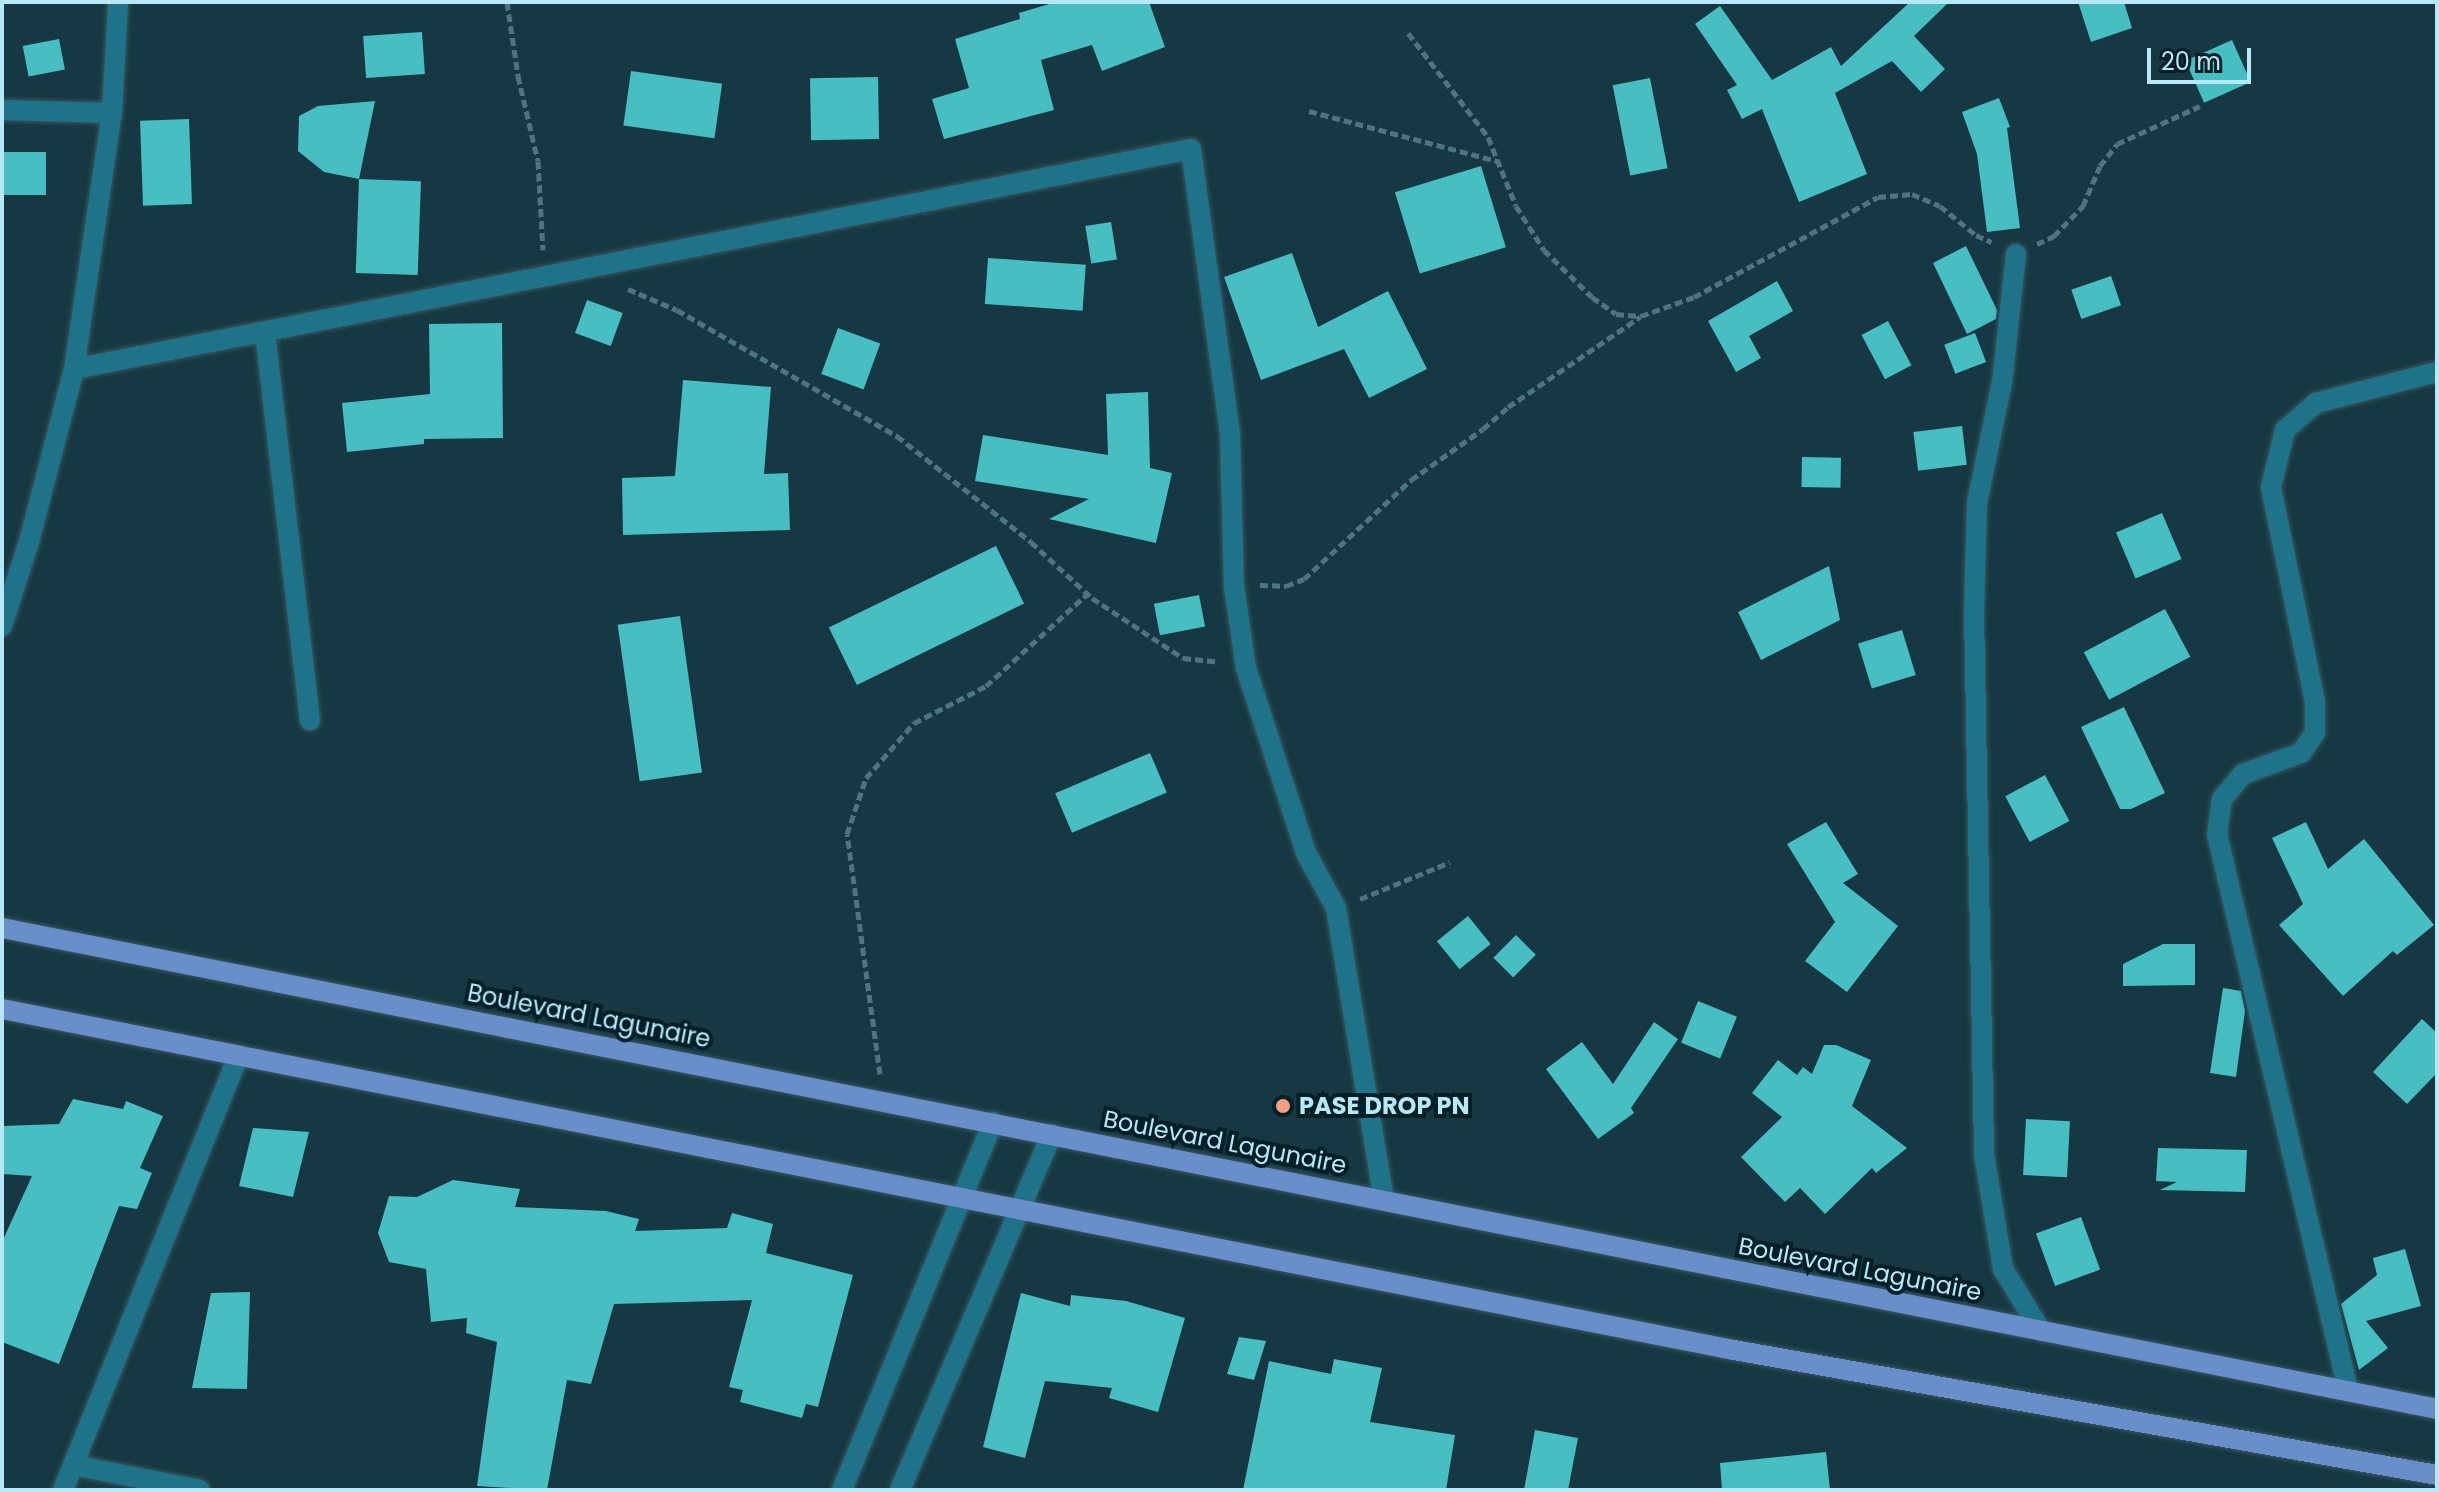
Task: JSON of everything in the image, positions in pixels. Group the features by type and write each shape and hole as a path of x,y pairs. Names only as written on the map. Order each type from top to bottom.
{"main road":[{"name":"Boulevard Lagunaire","path":"2,928 2437,1409"},
{"path":"2,1009 1734,1350 2437,1475"}],"street":[{"path":"2,626 30,538 74,369 112,113 118,2"},
{"path":"2,110 112,113"},
{"path":"74,369 1191,149 1230,435 1234,586 1246,668 1306,853 1336,908 1384,1200"},
{"path":"2016,254 2002,382 1977,503 1974,611 1984,1154 2003,1269 2041,1331"},
{"path":"265,332 310,720"},
{"path":"2348,1390 2217,834 2222,799 2243,774 2301,753 2315,733 2315,702 2271,487 2285,430 2316,403 2437,372"},
{"path":"63,1490 238,1056"},
{"path":"842,1490 993,1122"},
{"path":"900,1490 1052,1134"},
{"path":"73,1465 200,1490"}],"path":[{"path":"507,2 518,76 538,161 543,204 543,277"},
{"path":"1408,33 1488,137 1516,206 1544,250 1592,297 1616,314 1641,316"},
{"path":"1234,586 1286,586 1304,579 1411,480 1530,391 1641,316 1694,297 1878,197 1912,194 1940,206 1976,235 2016,254 2054,236 2083,206 2100,166 2117,144 2200,106"},
{"path":"1309,111 1498,161"},
{"path":"588,268 677,310 897,436 1031,542 1087,594 1183,658 1246,668"},
{"path":"888,1102 875,1056 871,990 847,834 866,778 914,723 986,686 1087,594"},
{"path":"1336,908 1450,862"}],"building":[{"path":"1056,2 1149,2 1165,47 1102,71 1092,45 1041,60 1054,110 944,139 932,99 969,88 955,39 1020,19 1019,13"},
{"path":"1910,2 1949,2 1914,36 1945,69 1921,92 1892,61 1835,93 1867,174 1799,202 1762,109 1742,119 1727,90 1737,85 1695,24 1720,6 1772,80 1831,47 1841,66"},
{"path":"2078,2 2124,2 2132,28 2091,42"},
{"path":"422,32 425,74 366,78 363,36"},
{"path":"59,39 65,69 29,76 23,46"},
{"path":"2232,40 2251,82 2204,103 2185,61"},
{"path":"631,71 722,84 714,138 623,125"},
{"path":"878,77 879,139 811,140 810,78"},
{"path":"1650,78 1668,168 1630,176 1613,85"},
{"path":"1999,98 2010,127 2007,128 2020,228 1987,232 1977,154 1962,112"},
{"path":"375,101 359,179 324,172 298,151 299,116 318,106"},
{"path":"189,119 192,204 143,206 140,121"},
{"path":"2,152 46,152 46,195 2,195"},
{"path":"1481,166 1506,247 1420,274 1395,192"},
{"path":"359,179 421,181 418,275 356,273"},
{"path":"1111,222 1117,260 1091,264 1085,226"},
{"path":"1966,246 1997,310 1996,319 1967,334 1933,263"},
{"path":"1292,253 1318,327 1388,291 1427,369 1369,398 1344,349 1261,380 1224,277"},
{"path":"988,258 1086,265 1083,311 985,304"},
{"path":"2111,276 2121,305 2081,319 2071,290"},
{"path":"1777,281 1793,311 1749,336 1761,358 1736,372 1708,321"},
{"path":"587,300 623,313 611,346 575,333"},
{"path":"1888,321 1911,365 1885,379 1862,335"},
{"path":"502,323 503,438 424,439 424,444 347,452 342,403 430,394 429,324"},
{"path":"838,328 880,343 864,389 821,374"},
{"path":"1975,333 1986,362 1955,374 1944,345"},
{"path":"683,380 771,387 764,474 788,473 790,530 623,535 622,478 675,476"},
{"path":"1148,392 1150,468 1172,473 1156,543 1049,519 1089,499 975,481 983,435 1108,455 1106,394"},
{"path":"1962,426 1967,465 1918,471 1913,432"},
{"path":"1802,457 1841,458 1840,488 1801,487"},
{"path":"2162,513 2182,559 2136,579 2116,533"},
{"path":"996,546 1024,604 857,685 829,628"},
{"path":"1829,566 1840,620 1761,660 1738,612"},
{"path":"1199,595 1205,626 1160,635 1154,604"},
{"path":"2165,609 2190,657 2109,700 2084,652"},
{"path":"680,616 702,772 640,781 618,625"},
{"path":"1902,630 1916,675 1872,688 1858,643"},
{"path":"2124,707 2165,793 2131,809 2120,809 2081,727"},
{"path":"1150,753 1167,793 1072,833 1055,793"},
{"path":"2045,775 2069,821 2030,842 2005,796"},
{"path":"1826,822 1858,874 1843,883 1898,926 1847,992 1805,961 1835,922 1787,844"},
{"path":"2306,822 2328,869 2364,839 2434,925 2397,955 2393,951 2343,996 2279,925 2303,904 2272,838"},
{"path":"1468,916 1491,944 1460,969 1437,941"},
{"path":"1516,935 1536,955 1513,977 1493,958"},
{"path":"2163,944 2195,944 2195,985 2123,986 2123,964"},
{"path":"2223,988 2241,991 2245,1011 2236,1077 2210,1073"},
{"path":"1698,1001 1737,1017 1720,1058 1681,1043"},
{"path":"2422,1019 2437,1033 2437,1073 2407,1104 2373,1072"},
{"path":"1654,1022 1678,1039 1631,1108 1634,1113 1598,1139 1546,1069 1582,1042 1613,1084"},
{"path":"1824,1045 1836,1045 1871,1060 1852,1106 1907,1148 1876,1173 1872,1168 1825,1214 1800,1188 1785,1202 1741,1157 1782,1117 1752,1093 1778,1060 1797,1075 1803,1067 1812,1074"},
{"path":"73,1099 123,1109 126,1101 163,1116 140,1168 152,1173 137,1209 119,1206 59,1364 2,1342 2,1242 32,1176 2,1174 2,1126 59,1124"},
{"path":"2026,1119 2070,1121 2067,1177 2023,1175"},
{"path":"253,1128 309,1132 293,1197 239,1186"},
{"path":"2158,1148 2247,1150 2245,1192 2160,1190 2177,1182 2156,1181"},
{"path":"453,1180 520,1189 515,1207 606,1211 639,1219 635,1231 727,1228 732,1213 773,1224 766,1253 853,1275 818,1407 806,1404 802,1418 740,1402 743,1390 729,1387 752,1300 614,1304 591,1384 567,1380 547,1490 477,1486 497,1342 466,1333 467,1318 431,1322 426,1269 389,1262 378,1233 389,1196 417,1197"},
{"path":"2081,1217 2100,1270 2055,1286 2036,1233"},
{"path":"2405,1249 2421,1306 2366,1321 2388,1348 2359,1370 2341,1304 2377,1275 2373,1258"},
{"path":"250,1292 247,1389 192,1388 211,1293"},
{"path":"1021,1293 1070,1306 1071,1295 1126,1301 1185,1318 1158,1412 1109,1398 1112,1388 1045,1381 1025,1458 983,1447"},
{"path":"1239,1337 1266,1341 1254,1380 1227,1374"},
{"path":"1334,1359 1382,1368 1370,1422 1455,1435 1446,1490 1243,1490 1269,1361 1331,1374"},
{"path":"1535,1430 1578,1438 1568,1490 1524,1490"},
{"path":"1826,1452 1830,1490 1722,1490 1720,1463"}],"place":[{"name":"PASE DROP PN","path":"1283,1106"}]}
